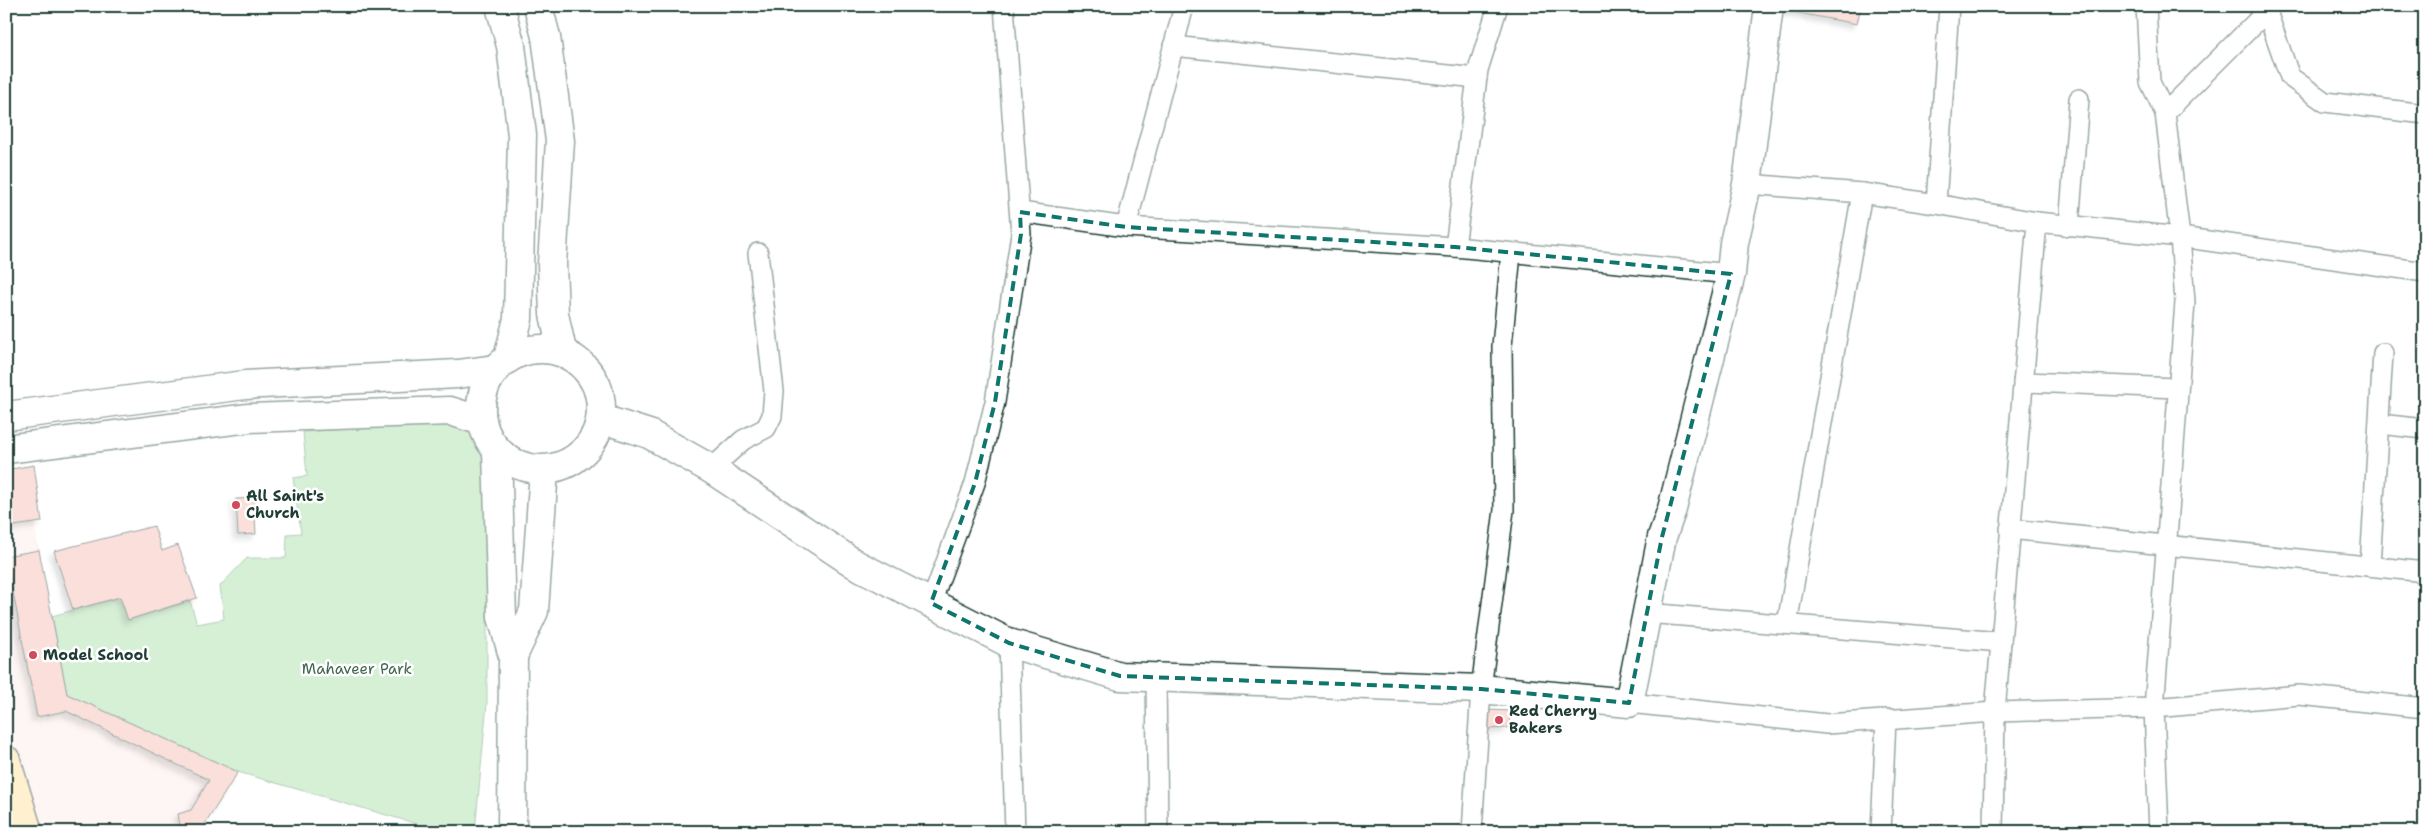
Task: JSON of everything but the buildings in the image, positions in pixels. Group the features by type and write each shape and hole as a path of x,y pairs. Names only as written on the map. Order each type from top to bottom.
{"main road":[{"path":"6,760 28,832"},
{"path":"6,822 9,832"}],"street":[{"path":"500,6 511,46 522,136 518,319 501,364 486,383 481,401 482,421 497,451 502,617 513,656 512,832"},
{"path":"538,6 546,37 560,142 552,264 554,314 562,351"},
{"path":"931,603 975,483 995,402 1021,234 1004,6"},
{"path":"1126,227 1184,6"},
{"path":"1455,247 1477,78 1498,6"},
{"path":"1629,703 1662,537 1672,509 1731,274 1734,243 1747,184 1769,6"},
{"path":"1936,204 1949,6"},
{"path":"2146,6 2150,82 2165,113 2180,237 2185,302 2165,543 2154,708 2159,832"},
{"path":"2165,113 2269,9 2290,77 2325,102 2425,114"},
{"path":"1173,46 1477,78"},
{"path":"2069,226 2079,100"},
{"path":"1747,184 1862,193 2037,222 2180,237 2425,272"},
{"path":"1787,624 1862,193"},
{"path":"1020,212 1126,227 1455,247 1731,274"},
{"path":"1994,832 1996,712 2037,222"},
{"path":"1472,832 1480,689 1504,510 1502,346 1511,252"},
{"path":"711,469 744,440 766,428 772,416 774,391 758,253"},
{"path":"6,416 245,385 458,374 501,364 522,351 542,348 562,351 585,366 600,391 602,419 591,444 570,463 544,470 518,466 497,451"},
{"path":"2370,566 2383,353"},
{"path":"2023,382 2178,388"},
{"path":"6,449 249,418 450,411 482,421"},
{"path":"602,419 649,434 711,469 855,564 1009,643 1120,676 1156,679 1480,689 1827,724 1996,712 2154,708 2299,695 2425,708"},
{"path":"2379,424 2425,429"},
{"path":"513,656 534,611 544,470"},
{"path":"2010,529 2165,543 2425,572"},
{"path":"1646,613 2001,642"},
{"path":"1009,643 1015,832"},
{"path":"1156,679 1158,832"},
{"path":"1881,832 1886,719"}],"highlighted area":[{"path":"1020,212 1126,227 1455,247 1731,274 1662,537 1629,703 1481,689 1120,676 1009,643 931,603 975,483 995,402 1021,234"}],"shaded area":[{"name":"Model School","path":"34,465 42,522 34,523 67,694 238,772 202,829 203,832 41,832 6,715 6,470"}],"green space":[{"name":"Mahaveer Park","path":"466,421 487,450 487,703 475,832 445,832 238,772 67,694 52,616 120,597 128,620 190,601 197,624 224,619 220,586 247,558 286,558 287,534 301,533 293,478 307,476 303,432"}],"place":[{"name":"All Saint's Church","path":"236,505"},
{"name":"Model School","path":"33,655"},
{"name":"Red Cherry Bakers","path":"1499,720"}]}
